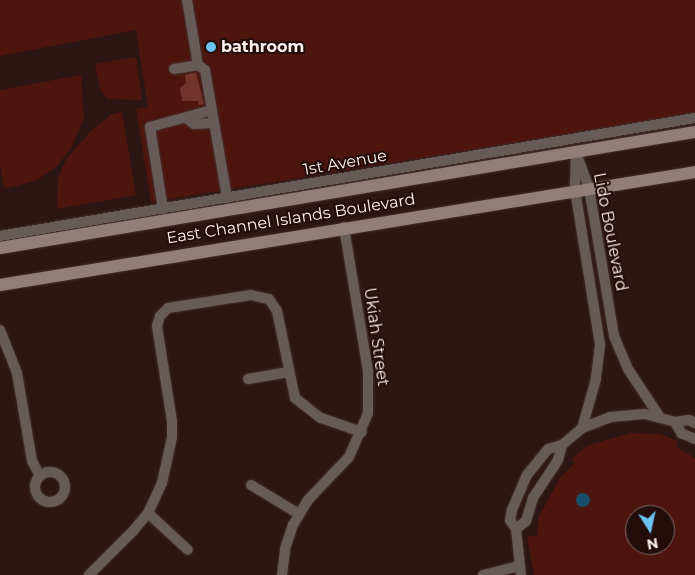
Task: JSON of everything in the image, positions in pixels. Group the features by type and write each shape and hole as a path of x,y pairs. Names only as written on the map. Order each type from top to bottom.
{"main road":[{"name":"East Channel Islands Boulevard","path":"0,248 695,132"},
{"name":"East Channel Islands Boulevard","path":"0,285 344,227 695,172"}],"street":[{"path":"187,0 198,64 205,70 227,198"},
{"path":"174,69 198,64"},
{"path":"163,209 150,127 155,123 186,118 212,110"},
{"path":"186,118 194,124 214,123"},
{"name":"1st Avenue","path":"0,236 695,118"},
{"name":"Lido Boulevard","path":"576,152 589,188 614,336 628,369 659,416"},
{"name":"Lido Boulevard","path":"576,152 574,190 600,345 596,379 582,428"},
{"name":"Ukiah Street","path":"282,575 285,549 299,514 342,467 362,432 368,413 370,384 344,227"},
{"path":"89,575 148,512 162,483 172,437 157,326 164,312 251,295 263,296 277,310 288,372 295,398 310,412 362,432"},
{"path":"0,330 17,373 32,461 40,476"},
{"path":"248,379 288,372"},
{"path":"520,570 516,529 510,520 523,482 548,449 562,445 582,428 620,415 659,416 675,422 689,420 695,423"},
{"path":"675,422 681,432 695,439"},
{"path":"516,529 526,522 533,498 558,460 562,445"},
{"path":"251,485 299,514"},
{"path":"148,512 188,550"},
{"path":"483,575 495,569 520,570"},
{"path":"510,575 520,570"}],"shaded area":[{"path":"0,0 695,0 695,113 151,202 136,109 148,107 136,30 0,56"},
{"path":"136,57 142,100 107,99 100,90 95,64"},
{"path":"81,75 84,118 71,149 56,167 37,180 4,189 0,163 0,90"},
{"path":"122,112 136,195 57,209 58,179 66,159 93,129 112,114"},
{"path":"632,433 660,434 678,441 676,447 695,458 695,575 534,575 527,537 537,535 539,516 560,478 575,463 571,459 588,445"}],"water":[{"path":"583,493 588,495 590,500 588,505 583,507 578,505 576,500 578,495"}],"building":[{"name":"bathroom","path":"215,43 217,50 206,52 205,44"},
{"path":"196,72 204,104 199,105 198,101 182,101 180,88 186,83 185,75"}],"place":[{"name":"bathroom","path":"211,47"}]}
